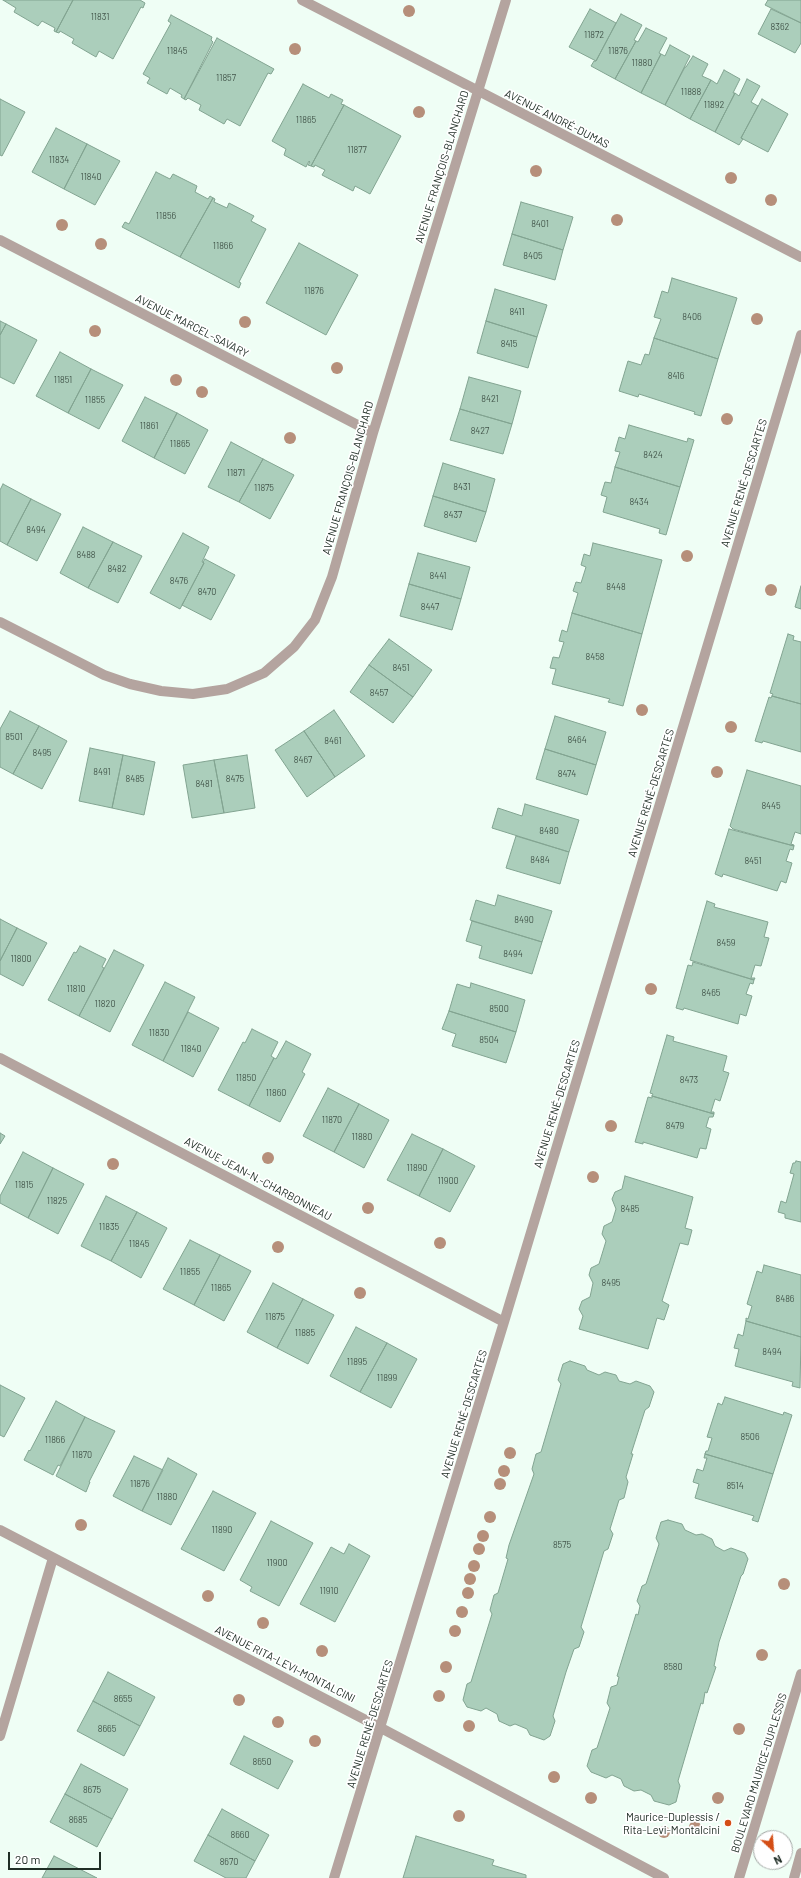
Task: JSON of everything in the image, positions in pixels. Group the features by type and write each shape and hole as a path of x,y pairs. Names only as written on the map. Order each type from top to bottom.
{"street":[{"name":"AVENUE ANDRÉ-DUMAS","path":"302,0 478,92 801,257"},
{"name":"AVENUE FRANÇOIS-BLANCHARD","path":"0,622 104,675 130,684 161,691 193,694 227,689 264,673 294,646 315,620 332,577 373,433 506,0"},
{"name":"AVENUE MARCEL-SAVARY","path":"0,240 373,433"},
{"name":"AVENUE RENÉ-DESCARTES","path":"334,1878 504,1322 801,335"},
{"name":"AVENUE JEAN-N.-CHARBONNEAU","path":"0,1058 504,1322"},
{"name":"AVENUE RITA-LEVI-MONTALCINI","path":"0,1530 381,1728 664,1878"},
{"path":"0,1736 54,1558"},
{"name":"BOULEVARD MAURICE-DUPLESSIS","path":"739,1878 801,1674"},
{"path":"794,1878 801,1853"}],"building":[{"path":"3,0 73,0 56,32 54,31 55,28 42,21 38,26 14,12 16,8"},
{"path":"73,0 140,0 145,3 143,8 141,7 113,59 99,51 96,57 72,43 74,39 60,31 59,33 56,32"},
{"path":"768,0 801,0 801,23 765,5"},
{"path":"590,9 616,23 596,61 569,47"},
{"path":"771,9 801,23 801,43 795,53 758,34"},
{"path":"621,14 642,25 634,40 636,41 615,79 591,66 594,61 596,61"},
{"path":"171,15 212,37 211,40 213,42 184,99 181,97 182,95 170,88 167,94 147,83 150,78 143,74 171,23 168,21"},
{"path":"646,28 667,38 659,53 661,54 641,93 615,79 636,41 638,42"},
{"path":"217,38 274,69 271,74 268,73 240,126 227,119 224,124 199,110 201,105 188,98 186,100 184,99"},
{"path":"670,45 690,56 665,105 641,93 661,54 665,56"},
{"path":"693,56 708,64 702,76 711,80 690,119 665,105 685,67"},
{"path":"724,70 740,79 733,93 735,93 715,132 690,119 711,80 717,84"},
{"path":"747,79 760,86 751,102 758,106 741,138 743,139 739,145 715,132 735,93 739,96"},
{"path":"303,84 329,98 331,94 343,100 341,104 344,105 311,166 308,165 310,162 309,161 306,167 284,155 286,149 272,141"},
{"path":"0,99 25,112 2,156 0,155"},
{"path":"762,99 788,114 768,152 741,138"},
{"path":"344,105 401,136 370,194 355,186 353,191 322,175 325,170 315,165 314,167 311,166"},
{"path":"56,128 87,144 64,189 32,172"},
{"path":"87,144 120,161 95,205 64,189"},
{"path":"156,172 170,179 173,174 197,186 195,192 208,199 210,196 213,198 180,257 122,227 125,222 129,224"},
{"path":"213,198 215,199 214,202 227,208 229,203 254,216 251,221 266,229 239,282 241,283 239,288 180,257"},
{"path":"521,202 573,217 563,250 512,234"},
{"path":"512,234 563,250 555,280 503,265"},
{"path":"299,243 358,275 326,335 266,303"},
{"path":"672,278 737,298 718,359 654,338 661,319 654,317 662,291 668,293"},
{"path":"495,289 547,305 537,337 486,321"},
{"path":"0,321 6,324 0,335"},
{"path":"486,321 537,337 528,368 477,353"},
{"path":"6,324 37,340 14,384 0,377 0,335"},
{"path":"654,338 718,359 701,416 694,414 695,412 639,394 638,397 619,391 628,361 641,365 645,354 649,355"},
{"path":"60,352 91,369 68,413 36,396"},
{"path":"91,369 123,385 99,429 68,413"},
{"path":"469,377 521,391 512,424 460,409"},
{"path":"145,397 177,413 154,458 122,441"},
{"path":"460,409 512,424 503,454 450,440"},
{"path":"177,413 208,430 185,474 154,458"},
{"path":"629,425 687,442 688,438 694,440 680,487 615,467 620,452 615,451 619,437 625,439"},
{"path":"231,442 263,459 239,502 208,487"},
{"path":"263,459 294,475 270,519 239,502"},
{"path":"443,463 495,479 486,512 433,496"},
{"path":"615,467 680,487 666,535 659,533 660,529 603,512 607,497 601,495 605,482 611,483"},
{"path":"3,484 31,499 7,545 0,541 0,490"},
{"path":"433,496 486,512 476,542 424,526"},
{"path":"31,499 61,514 37,561 7,545"},
{"path":"83,527 113,542 88,588 60,573"},
{"path":"183,533 209,547 202,562 204,563 180,609 150,593"},
{"path":"113,542 142,556 118,603 88,588"},
{"path":"593,543 662,560 642,634 572,613 578,593 573,591 576,582 581,583 586,567 581,565 584,554 590,556"},
{"path":"418,553 470,567 461,599 409,584"},
{"path":"205,559 235,575 211,620 182,605"},
{"path":"409,584 461,599 452,630 400,616"},
{"path":"801,586 801,609 795,607"},
{"path":"572,613 642,634 623,706 608,702 610,699 552,684 556,669 550,668 553,657 559,658 564,642 559,641 562,630 567,632"},
{"path":"788,634 794,636 793,640 801,642 801,704 772,696 773,694 770,693"},
{"path":"389,639 432,670 413,697 369,665"},
{"path":"369,665 413,697 393,723 350,692"},
{"path":"772,696 801,704 801,752 763,741 762,743 755,741 769,697 771,698"},
{"path":"334,710 365,756 335,777 304,731"},
{"path":"10,711 39,726 13,774 0,767 0,729"},
{"path":"555,716 606,732 596,765 545,749"},
{"path":"39,726 67,741 42,789 13,774"},
{"path":"304,731 335,777 307,797 275,750"},
{"path":"90,748 123,755 112,808 79,801"},
{"path":"545,749 596,765 587,795 536,779"},
{"path":"123,755 155,762 144,815 112,808"},
{"path":"247,755 255,808 224,813 214,760"},
{"path":"214,760 224,813 192,818 183,765"},
{"path":"747,770 801,786 801,834 795,832 791,844 794,846 733,829 730,826"},
{"path":"525,804 579,820 569,852 492,828 498,808 522,816"},
{"path":"729,829 794,846 793,850 790,849 786,861 792,863 786,883 781,881 777,891 723,874 722,877 715,874"},
{"path":"516,836 569,852 560,884 506,868"},
{"path":"498,895 552,911 542,942 470,920 476,900 495,906"},
{"path":"707,901 715,904 714,907 768,922 764,937 769,938 761,966 755,965 751,978 755,978 754,980 690,960"},
{"path":"0,919 17,928 0,961"},
{"path":"472,921 542,942 532,974 479,958 482,946 466,941"},
{"path":"17,928 47,943 23,986 0,974 0,961"},
{"path":"80,946 106,959 102,967 104,968 79,1016 48,1000 74,952 76,953"},
{"path":"114,950 144,965 110,1032 79,1016"},
{"path":"693,962 754,980 753,984 750,983 746,994 752,996 746,1016 740,1014 738,1024 684,1008 683,1010 676,1008 688,965 692,966"},
{"path":"165,982 195,997 163,1061 132,1045"},
{"path":"471,983 525,1000 516,1032 449,1011 457,984 470,988"},
{"path":"449,1011 516,1032 506,1063 452,1046 456,1034 442,1029"},
{"path":"188,1012 219,1028 193,1077 163,1061"},
{"path":"252,1029 278,1042 271,1056 274,1058 249,1106 218,1090 243,1042 245,1043"},
{"path":"667,1035 674,1037 673,1041 727,1056 723,1071 729,1073 720,1101 715,1099 711,1112 714,1112 714,1114 652,1096 653,1094 650,1093"},
{"path":"286,1041 311,1054 302,1072 305,1074 280,1122 249,1106 274,1058 276,1059"},
{"path":"328,1088 359,1104 334,1152 303,1136"},
{"path":"652,1096 714,1114 713,1117 709,1117 706,1127 711,1129 706,1149 700,1148 697,1158 643,1142 643,1144 635,1142 648,1097 652,1098"},
{"path":"359,1104 389,1120 364,1168 334,1152"},
{"path":"0,1133 5,1136 0,1144"},
{"path":"412,1134 443,1149 419,1196 387,1180"},
{"path":"443,1149 475,1166 450,1212 419,1196"},
{"path":"23,1152 53,1168 28,1218 0,1203 0,1196"},
{"path":"796,1161 801,1162 801,1222 785,1218 785,1214 778,1212 781,1201 786,1203 794,1174 790,1173 793,1163"},
{"path":"53,1168 84,1184 58,1234 28,1218"},
{"path":"625,1176 693,1197 685,1228 692,1230 688,1245 680,1243 662,1301 669,1305 664,1320 657,1318 648,1349 579,1329 583,1316 579,1309 582,1301 590,1297 593,1283 589,1275 591,1268 599,1264 606,1241 602,1234 604,1226 612,1222 616,1209 612,1199 615,1192 622,1189"},
{"path":"106,1196 137,1212 111,1261 81,1246"},
{"path":"137,1212 167,1228 141,1278 111,1261"},
{"path":"190,1240 220,1255 194,1305 163,1289"},
{"path":"220,1255 251,1271 224,1321 194,1305"},
{"path":"764,1265 801,1275 801,1337 746,1321 752,1306 747,1304 757,1271 762,1273"},
{"path":"273,1283 303,1299 277,1348 247,1332"},
{"path":"303,1299 334,1315 308,1364 277,1348"},
{"path":"746,1321 801,1337 800,1388 792,1386 793,1382 735,1366 739,1349 734,1348 738,1334 743,1336"},
{"path":"356,1327 387,1343 360,1392 330,1376"},
{"path":"387,1343 417,1359 391,1408 360,1392"},
{"path":"570,1361 585,1366 587,1370 599,1375 605,1372 616,1375 619,1381 630,1384 636,1381 650,1386 654,1392 649,1407 645,1410 631,1454 633,1454 626,1477 628,1482 624,1498 619,1500 610,1529 613,1534 608,1549 604,1551 581,1627 584,1632 579,1647 574,1649 566,1672 553,1716 555,1721 550,1736 544,1740 530,1735 527,1729 515,1724 510,1726 499,1721 497,1714 486,1708 481,1711 467,1707 463,1700 467,1684 471,1682 492,1614 490,1610 494,1595 498,1593 508,1559 506,1558 509,1545 534,1474 532,1469 536,1454 541,1452 561,1384 558,1380 563,1364"},
{"path":"0,1385 25,1398 4,1437 0,1435"},
{"path":"725,1397 783,1415 784,1412 792,1415 773,1474 705,1454 706,1451 708,1451 712,1438 707,1437 718,1403 722,1405"},
{"path":"56,1401 85,1417 60,1466 58,1465 53,1475 24,1460"},
{"path":"85,1417 115,1431 89,1482 86,1492 56,1476"},
{"path":"705,1454 773,1474 758,1522 752,1520 754,1516 695,1498 699,1484 693,1482 697,1469 703,1471 707,1458 704,1458"},
{"path":"134,1456 163,1470 142,1511 113,1496"},
{"path":"168,1458 197,1474 171,1525 142,1511"},
{"path":"213,1491 256,1513 224,1571 181,1549"},
{"path":"668,1520 682,1524 685,1530 696,1535 702,1534 712,1539 715,1546 724,1551 731,1548 745,1553 748,1559 719,1642 714,1666 716,1667 707,1693 705,1692 703,1704 701,1703 678,1781 680,1786 676,1802 669,1805 654,1801 651,1795 641,1790 634,1791 624,1786 621,1779 612,1775 606,1778 591,1772 587,1766 592,1750 597,1748 610,1708 607,1703 611,1687 617,1685 619,1677 617,1676 636,1614 638,1615 640,1606 637,1601 642,1586 646,1584 659,1544 656,1538 661,1522"},
{"path":"271,1521 313,1543 279,1606 250,1591 252,1587 240,1580"},
{"path":"349,1544 370,1556 335,1622 300,1604 331,1547 344,1554"},
{"path":"108,1672 155,1697 140,1726 93,1701"},
{"path":"93,1701 140,1726 124,1756 77,1731"},
{"path":"244,1736 293,1761 278,1789 230,1764"},
{"path":"81,1764 128,1789 112,1819 65,1794"},
{"path":"65,1794 112,1819 97,1847 50,1822"},
{"path":"222,1809 269,1835 255,1861 208,1835"},
{"path":"208,1835 255,1861 246,1878 226,1878 194,1861"},
{"path":"416,1836 494,1860 492,1865 526,1875 526,1878 403,1878"},
{"path":"54,1856 97,1878 42,1878"}],"place":[{"name":"Maurice-Duplessis / Rita-Levi-Montalcini","path":"728,1823"}]}
